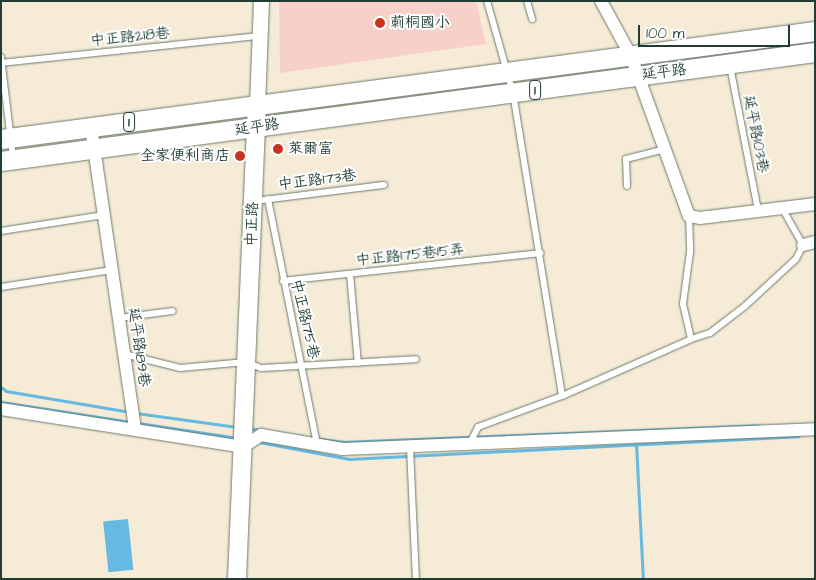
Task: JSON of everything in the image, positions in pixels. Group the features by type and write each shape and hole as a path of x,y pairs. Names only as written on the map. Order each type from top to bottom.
{"main road":[{"name":"延平路","path":"6,138 815,31"},
{"name":"延平路","path":"7,160 815,52"},
{"name":"中正路","path":"237,579 246,362 261,200 255,127 257,105"}],"street":[{"name":"中正路","path":"257,105 261,1"},
{"path":"600,1 631,56 689,216 700,218 815,204"},
{"name":"延平路189巷","path":"91,127 135,429"},
{"path":"1,409 135,429 243,448 261,435 343,449 410,448 815,429"}],"lane":[{"path":"487,1 513,93 562,396"},
{"path":"527,1 532,19"},
{"name":"中正路218巷","path":"2,61 260,36"},
{"path":"2,61 7,160"},
{"name":"延平路103巷","path":"730,64 758,210"},
{"path":"627,186 626,159 664,149"},
{"name":"中正路173巷","path":"261,200 384,185"},
{"name":"中正路175巷","path":"261,200 283,281 302,364 316,445"},
{"path":"469,445 478,427 562,396 691,339 710,333 786,271 809,244 782,208"},
{"path":"1,231 104,215"},
{"path":"689,216 690,252 683,304 691,339"},
{"name":"中正路175巷15弄","path":"283,281 540,253"},
{"path":"1,287 112,270"},
{"path":"350,274 358,363"},
{"path":"119,318 173,311"},
{"path":"124,354 180,368 246,362 260,368 302,364 416,359"},
{"path":"410,448 416,579"}],"shaded area":[{"name":"莿桐國小","path":"279,1 476,1 486,44 280,73"}],"water":[{"path":"128,519 133,570 108,572 103,522"}],"waterway":[{"path":"1,387 6,391 130,412"},
{"path":"1,402 132,422"},
{"path":"136,413 237,427"},
{"path":"138,423 238,438"},
{"path":"320,439 343,442 758,425"},
{"path":"248,428 261,430"},
{"path":"259,442 349,459 798,436"},
{"path":"636,443 643,579"}],"place":[{"name":"莿桐國小","path":"380,23"},
{"name":"萊爾富","path":"278,149"},
{"name":"全家便利商店","path":"240,156"}]}
